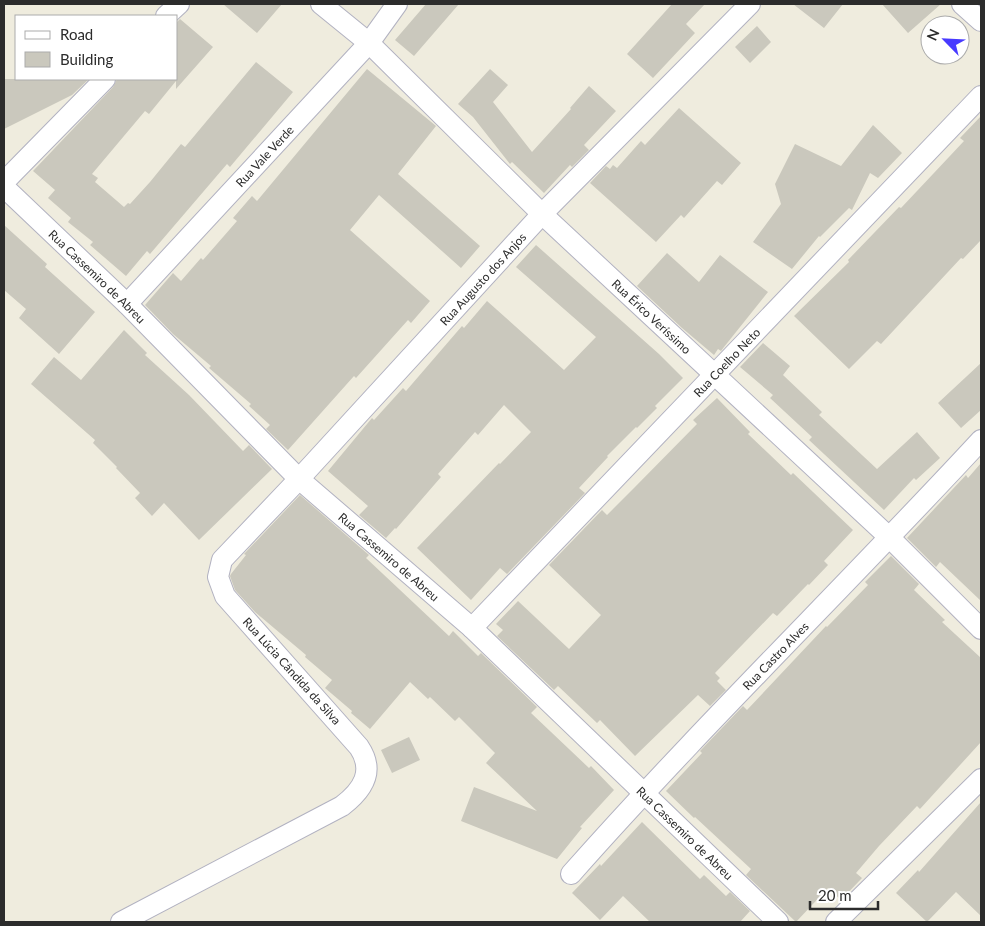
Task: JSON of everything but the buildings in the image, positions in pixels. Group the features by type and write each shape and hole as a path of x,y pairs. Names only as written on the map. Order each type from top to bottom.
{"street":[{"path":"167,15 179,4"},
{"name":"Rua Érico Veríssimo","path":"321,4 369,43 542,214 890,538 981,629"},
{"name":"Rua Vale Verde","path":"127,304 369,43 397,4"},
{"name":"Rua Augusto dos Anjos","path":"222,560 299,479 542,214 750,4"},
{"path":"962,4 981,21"},
{"path":"4,182 104,80"},
{"name":"Rua Coelho Neto","path":"472,628 981,96"},
{"name":"Rua Cassemiro de Abreu","path":"4,187 127,304 299,479 472,628 778,922"},
{"name":"Rua Castro Alves","path":"571,874 642,793 890,538 981,440"},
{"name":"Rua Lúcia Cândida da Silva","path":"121,922 342,806 353,798 365,781 366,764 364,754 359,746 225,596 218,577 222,560"},
{"path":"836,922 981,779"}]}
